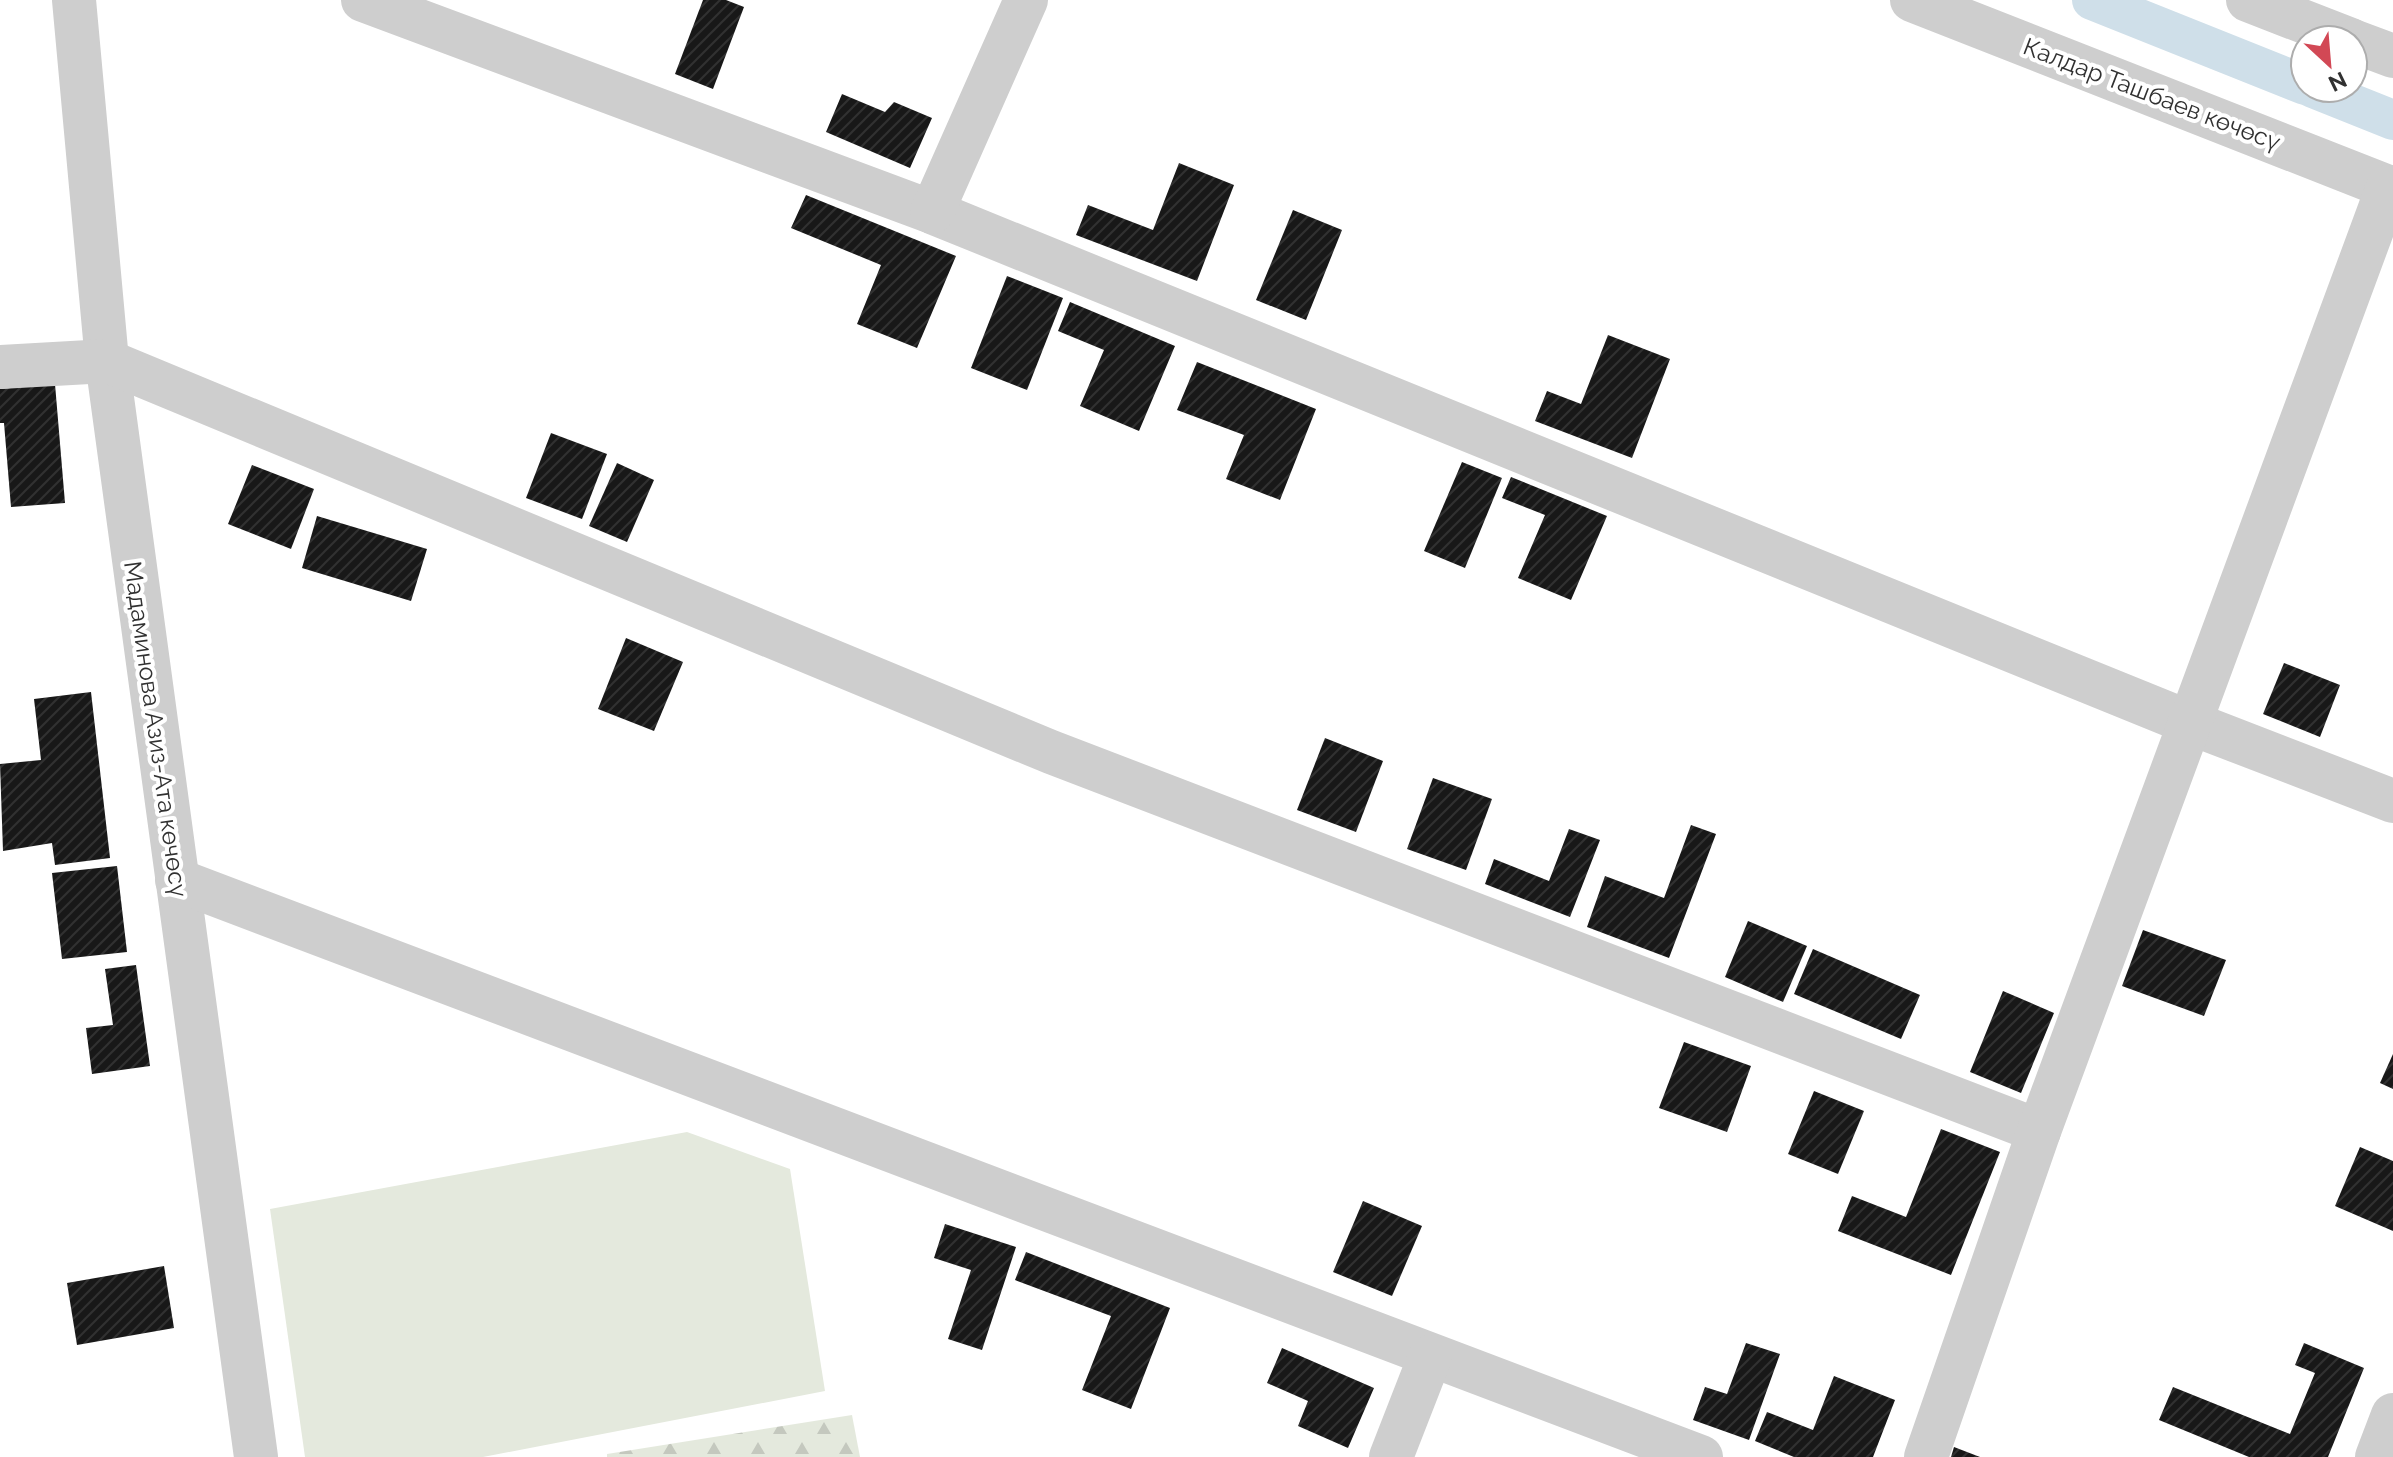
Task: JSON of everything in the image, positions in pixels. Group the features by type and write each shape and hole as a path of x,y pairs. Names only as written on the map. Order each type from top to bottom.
{"street":[{"name":"Мадаминова Азиз-Ата көчөсү","path":"74,0 107,361 256,1457"},
{"path":"363,0 932,212 2188,722 2393,801"},
{"path":"932,212 1026,0"},
{"name":"Калдар Ташбаев көчөсү","path":"1912,0 2390,188"},
{"path":"2248,0 2310,24"},
{"path":"2369,47 2393,56"},
{"path":"1926,1457 2039,1131 2188,722 2390,188"},
{"path":"0,367 107,361 1051,752 2039,1131"},
{"path":"177,880 1430,1357 1701,1457"},
{"path":"1391,1457 1430,1357"},
{"path":"2377,1457 2393,1415"}],"green space":[{"path":"687,1132 790,1169 825,1391 483,1457 305,1457 270,1209"},
{"path":"852,1415 860,1457 607,1457 607,1454"}],"building":[{"path":"703,0 726,0 744,7 713,89 675,74"},
{"path":"842,94 885,112 894,102 932,118 910,168 826,132"},
{"path":"1179,163 1234,185 1197,281 1076,235 1088,205 1153,230"},
{"path":"806,195 956,256 917,348 857,324 881,265 791,228"},
{"path":"1293,210 1342,230 1306,320 1256,300"},
{"path":"1007,276 1063,298 1027,390 971,368"},
{"path":"1070,302 1175,346 1139,431 1080,406 1104,350 1058,331"},
{"path":"1608,335 1670,359 1632,458 1535,421 1547,391 1581,404"},
{"path":"1197,362 1316,409 1280,500 1226,479 1244,435 1177,410"},
{"path":"55,384 65,503 11,507 4,423 0,423 0,389"},
{"path":"551,433 607,454 582,519 526,498"},
{"path":"1462,462 1502,478 1465,568 1424,551"},
{"path":"617,463 654,480 627,542 589,526"},
{"path":"252,465 314,489 291,549 228,524"},
{"path":"1511,477 1607,516 1571,600 1518,578 1545,515 1502,498"},
{"path":"317,516 427,549 411,601 302,568"},
{"path":"626,638 683,662 654,731 598,709"},
{"path":"2284,663 2340,685 2320,737 2263,714"},
{"path":"91,692 110,858 55,865 52,843 3,851 0,764 41,760 34,699"},
{"path":"1325,738 1383,761 1356,832 1297,810"},
{"path":"1433,778 1492,799 1466,870 1407,849"},
{"path":"1691,825 1716,834 1669,958 1587,927 1605,876 1664,898"},
{"path":"1569,829 1600,840 1570,917 1485,884 1494,859 1549,881"},
{"path":"117,866 127,952 62,959 52,873"},
{"path":"1748,921 1807,946 1783,1002 1725,977"},
{"path":"2143,930 2226,960 2204,1016 2122,986"},
{"path":"1813,949 1920,995 1901,1039 1794,994"},
{"path":"136,965 150,1066 92,1074 86,1028 113,1025 105,969"},
{"path":"2003,991 2054,1013 2021,1093 1970,1072"},
{"path":"1684,1042 1751,1066 1727,1132 1659,1108"},
{"path":"2393,1054 2393,1089 2380,1083"},
{"path":"1814,1091 1864,1111 1838,1174 1788,1154"},
{"path":"1941,1129 2000,1152 1951,1275 1838,1231 1852,1196 1906,1217"},
{"path":"2360,1147 2393,1161 2393,1231 2335,1206"},
{"path":"1363,1201 1422,1226 1392,1296 1333,1272"},
{"path":"945,1224 1016,1247 982,1350 948,1339 971,1270 934,1258"},
{"path":"1026,1252 1170,1308 1131,1409 1082,1390 1111,1316 1015,1280"},
{"path":"164,1266 174,1328 77,1345 67,1283"},
{"path":"1746,1343 1780,1354 1749,1440 1693,1420 1705,1387 1727,1394"},
{"path":"2304,1343 2364,1368 2328,1457 2249,1457 2159,1420 2173,1387 2290,1434 2315,1373 2295,1365"},
{"path":"1282,1348 1374,1388 1348,1448 1298,1426 1308,1401 1267,1383"},
{"path":"1834,1376 1895,1400 1873,1457 1794,1457 1755,1441 1767,1412 1813,1430"},
{"path":"1954,1447 1980,1457 1951,1457"}],"waterway":[{"path":"2092,0 2289,79"},
{"path":"2353,104 2393,120"}]}
